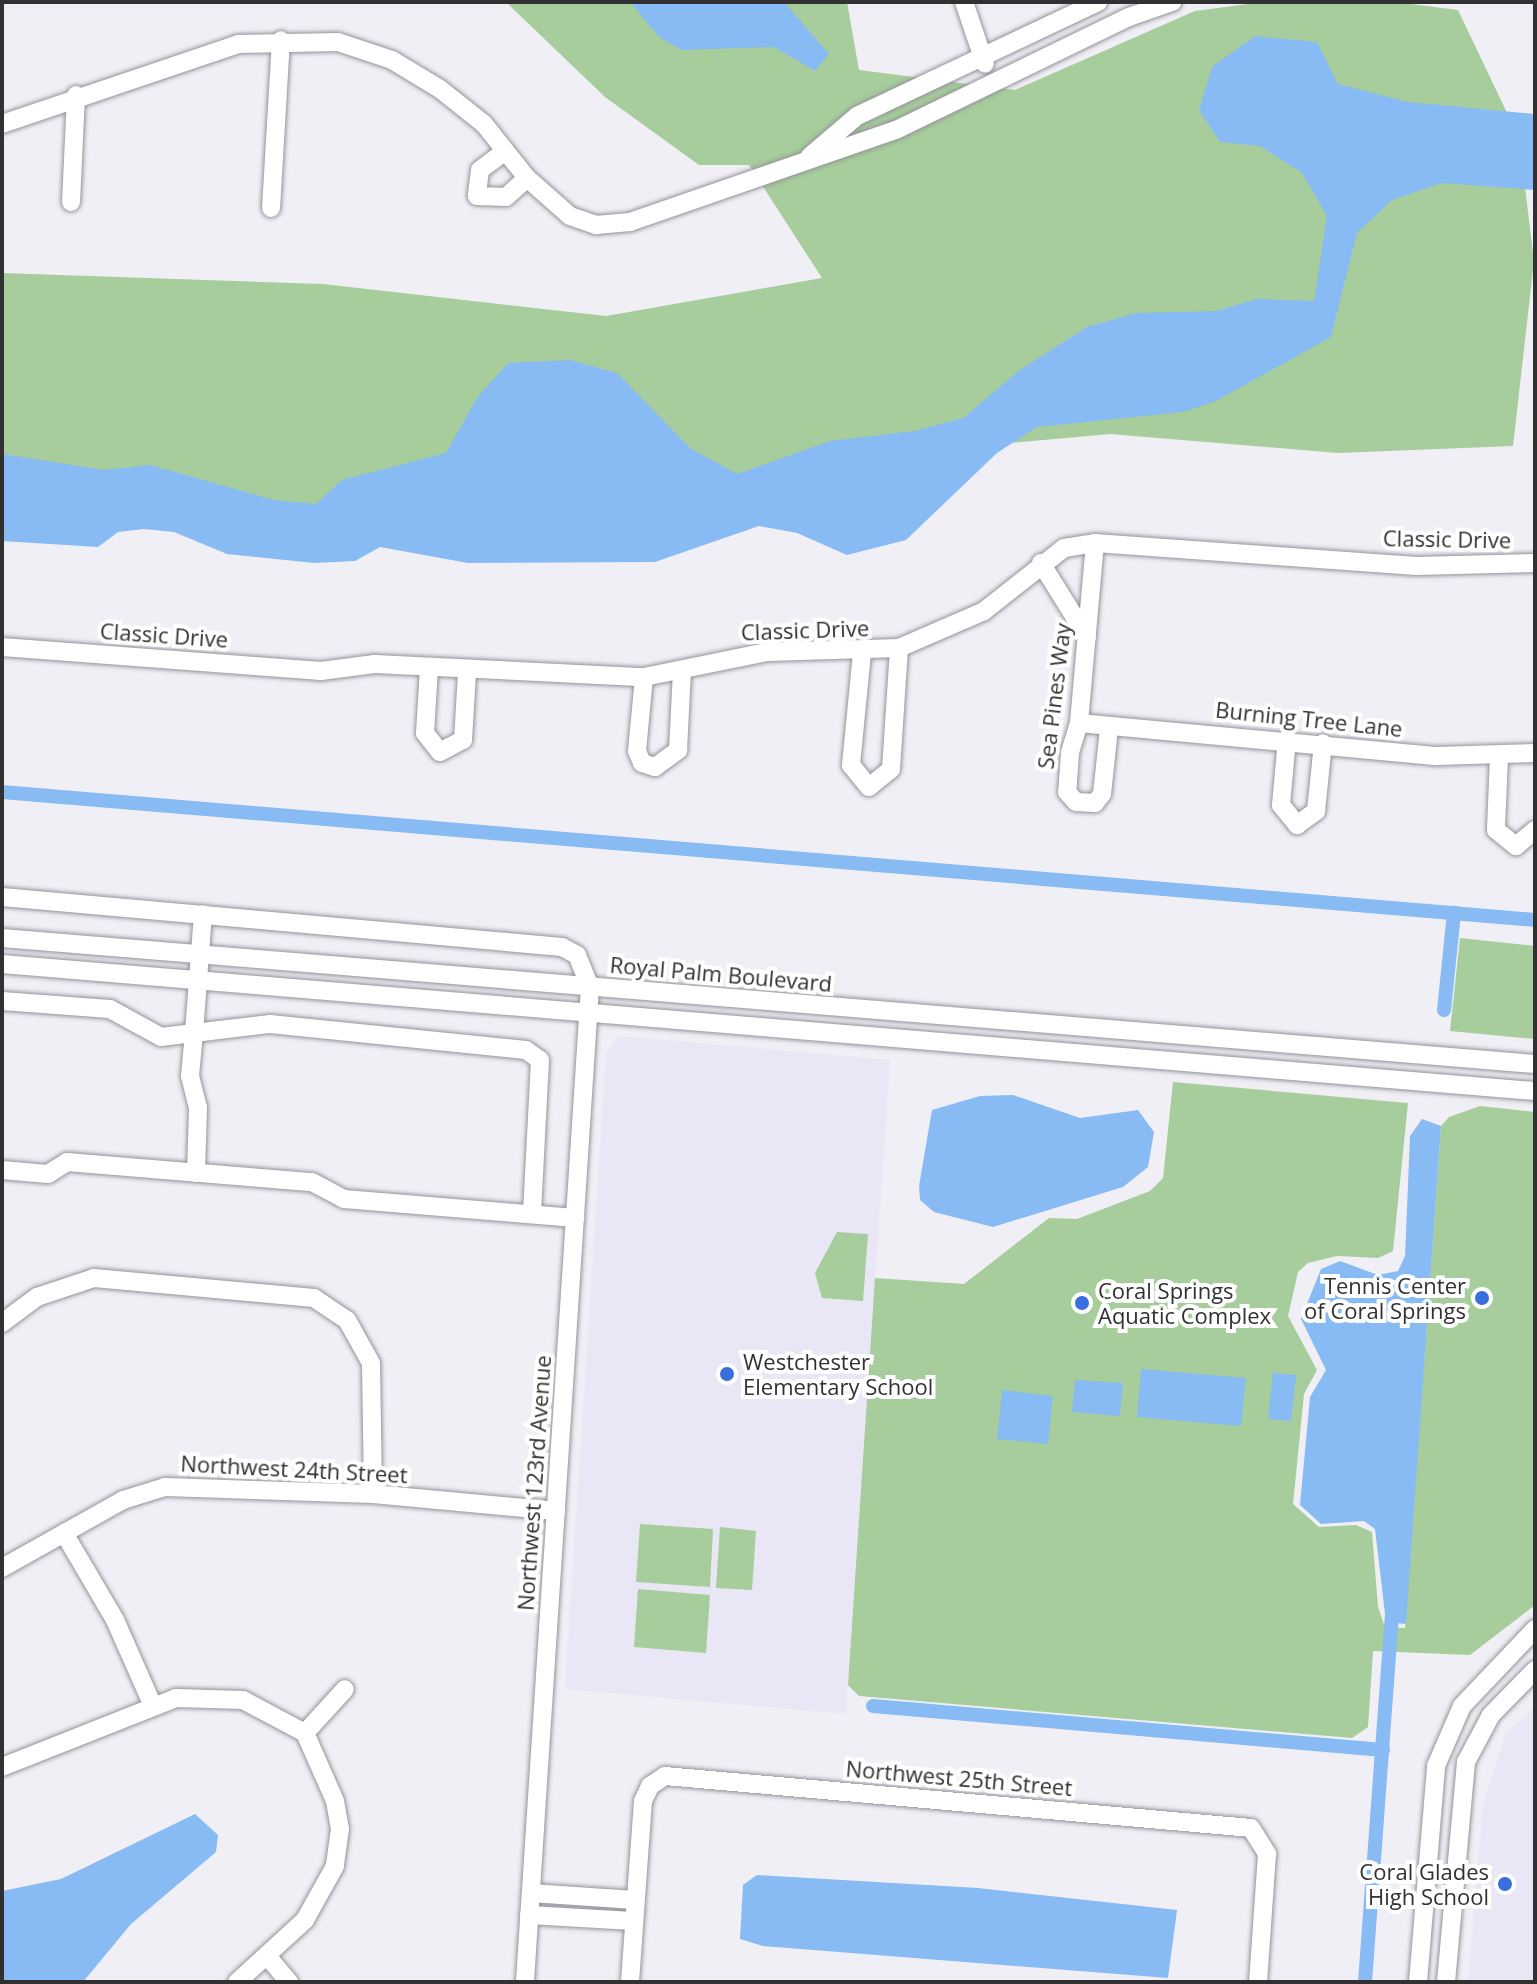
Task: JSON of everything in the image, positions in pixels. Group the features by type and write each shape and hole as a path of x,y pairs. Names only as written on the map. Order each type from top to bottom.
{"street":[{"path":"964,2 994,81"},
{"path":"801,163 857,116 1098,2"},
{"path":"2,124 76,95 238,44 281,40 338,42 392,60 484,124 527,178 570,216 596,225 688,204 896,130 994,81 1172,2"},
{"path":"271,208 281,40"},
{"path":"71,202 76,95"},
{"path":"504,152 480,170 477,196 506,197 527,178"},
{"name":"Classic Drive","path":"2,647 321,671 375,664 467,672 644,677 767,652 862,653 899,648 984,611 1041,563 1064,548 1095,543 1416,566 1535,563"},
{"name":"Sea Pines Way","path":"1095,543 1079,723 1067,792 1085,805 1102,794 1109,728"},
{"path":"1041,563 1087,637"},
{"path":"862,653 851,765 869,787 891,769 899,648"},
{"path":"429,668 425,733 440,752 463,740 467,672"},
{"path":"644,677 637,751 642,763 655,767 678,750 682,671"},
{"name":"Burning Tree Lane","path":"1079,723 1109,728 1499,757 1535,753"},
{"path":"1287,739 1281,805 1297,825 1316,811 1323,743"},
{"path":"1499,757 1496,830 1516,846 1535,830"},
{"path":"2,897 562,947 577,955 590,987"},
{"path":"196,1173 198,1108 190,1076 203,914"},
{"name":"Royal Palm Boulevard","path":"2,938 1535,1064"},
{"path":"2,964 1535,1091"},
{"name":"Northwest 123rd Avenue","path":"525,1982 590,987"},
{"path":"2,1001 110,1009 161,1037 270,1024 537,1053 532,1214"},
{"path":"2,1170 48,1174 67,1162 312,1182 344,1199 575,1218"},
{"path":"2,1323 37,1297 94,1278 289,1292 314,1298 347,1320 371,1363 373,1494"},
{"name":"Northwest 24th Street","path":"2,1568 123,1500 165,1487 373,1494 556,1511"},
{"path":"64,1533 115,1620 152,1704"},
{"path":"1418,1982 1436,1766 1462,1706 1535,1629"},
{"path":"1446,1982 1466,1762 1491,1715 1535,1670"},
{"path":"305,1733 345,1689"},
{"path":"2,1767 152,1704 206,1695 243,1700 305,1733 335,1801 340,1829 335,1866 324,1896 268,1957 237,1982"},
{"name":"Northwest 25th Street","path":"635,1900 643,1801 650,1786 665,1776 1251,1828 1262,1840 1267,1854 1258,1982"},
{"path":"531,1893 635,1900 630,1982"},
{"path":"529,1915 633,1921"},
{"path":"268,1957 289,1982"}],"shaded area":[{"name":"Westchester Elementary School","path":"619,1036 890,1060 846,1714 565,1689 606,1053"},
{"name":"Coral Glades High School","path":"1535,1706 1535,1982 1468,1982 1483,1805 1505,1735"}],"green space":[{"path":"506,2 847,2 859,70 1015,90 1195,11 1263,2 1395,2 1458,10 1519,138 1534,261 1513,446 1338,453 1110,434 977,446 585,539 2,495 2,273 323,284 606,316 822,278 749,165 699,165 605,97"},
{"path":"1460,938 1535,946 1535,1039 1450,1031"},
{"path":"1173,1082 1408,1103 1393,1251 1378,1258 1337,1256 1308,1263 1298,1272 1288,1316 1317,1370 1304,1394 1293,1504 1319,1527 1356,1525 1372,1532 1378,1607 1385,1627 1405,1628 1441,1126 1449,1117 1480,1106 1535,1112 1535,1605 1470,1655 1373,1651 1368,1727 1352,1738 859,1696 848,1685 875,1278 964,1284 1049,1218 1077,1219 1150,1191 1163,1178"},
{"path":"837,1232 868,1234 863,1301 822,1298 815,1273"},
{"path":"640,1524 713,1529 710,1587 636,1582"},
{"path":"720,1527 756,1531 752,1590 716,1588"},
{"path":"638,1589 710,1595 706,1653 634,1647"}],"water":[{"path":"630,2 784,2 829,54 815,71 774,47 681,50 659,37"},
{"path":"1255,36 1317,42 1338,84 1408,102 1535,114 1535,190 1442,183 1392,200 1357,233 1331,337 1216,401 1183,412 1037,427 997,453 906,540 847,555 797,533 759,526 655,562 468,563 380,547 355,561 314,563 227,554 174,532 144,529 118,532 98,547 2,541 2,454 104,470 150,465 274,500 316,504 342,480 446,453 477,398 508,363 569,360 617,373 690,448 737,474 830,441 915,431 963,418 1020,370 1087,327 1137,313 1217,311 1257,299 1314,301 1327,216 1302,173 1260,146 1220,142 1199,110 1212,67"},
{"path":"1013,1095 1080,1118 1138,1110 1154,1132 1148,1167 1123,1187 993,1227 934,1212 920,1200 919,1186 932,1110 980,1096"},
{"path":"1422,1119 1441,1126 1406,1624 1386,1622 1375,1529 1364,1521 1321,1524 1300,1505 1310,1397 1326,1370 1301,1319 1321,1269 1340,1261 1378,1275 1398,1271 1405,1256 1410,1136"},
{"path":"1141,1369 1246,1378 1241,1426 1137,1417"},
{"path":"1273,1373 1296,1375 1291,1421 1268,1419"},
{"path":"1075,1380 1123,1383 1120,1416 1072,1412"},
{"path":"1002,1390 1053,1396 1048,1444 997,1439"},
{"path":"195,1814 218,1835 216,1852 131,1924 83,1982 2,1982 2,1891 61,1879"},
{"path":"757,1875 978,1888 1177,1910 1168,1978 763,1946 740,1939 743,1885"}],"waterway":[{"path":"2,792 1535,920"},
{"path":"1444,1010 1454,913"},
{"path":"1365,1982 1393,1603"},
{"path":"873,1706 1383,1750"}],"place":[{"name":"Tennis Center of Coral Springs","path":"1482,1298"},
{"name":"Coral Springs Aquatic Complex","path":"1082,1303"},
{"name":"Westchester Elementary School","path":"727,1374"},
{"name":"Coral Glades High School","path":"1505,1884"}]}
